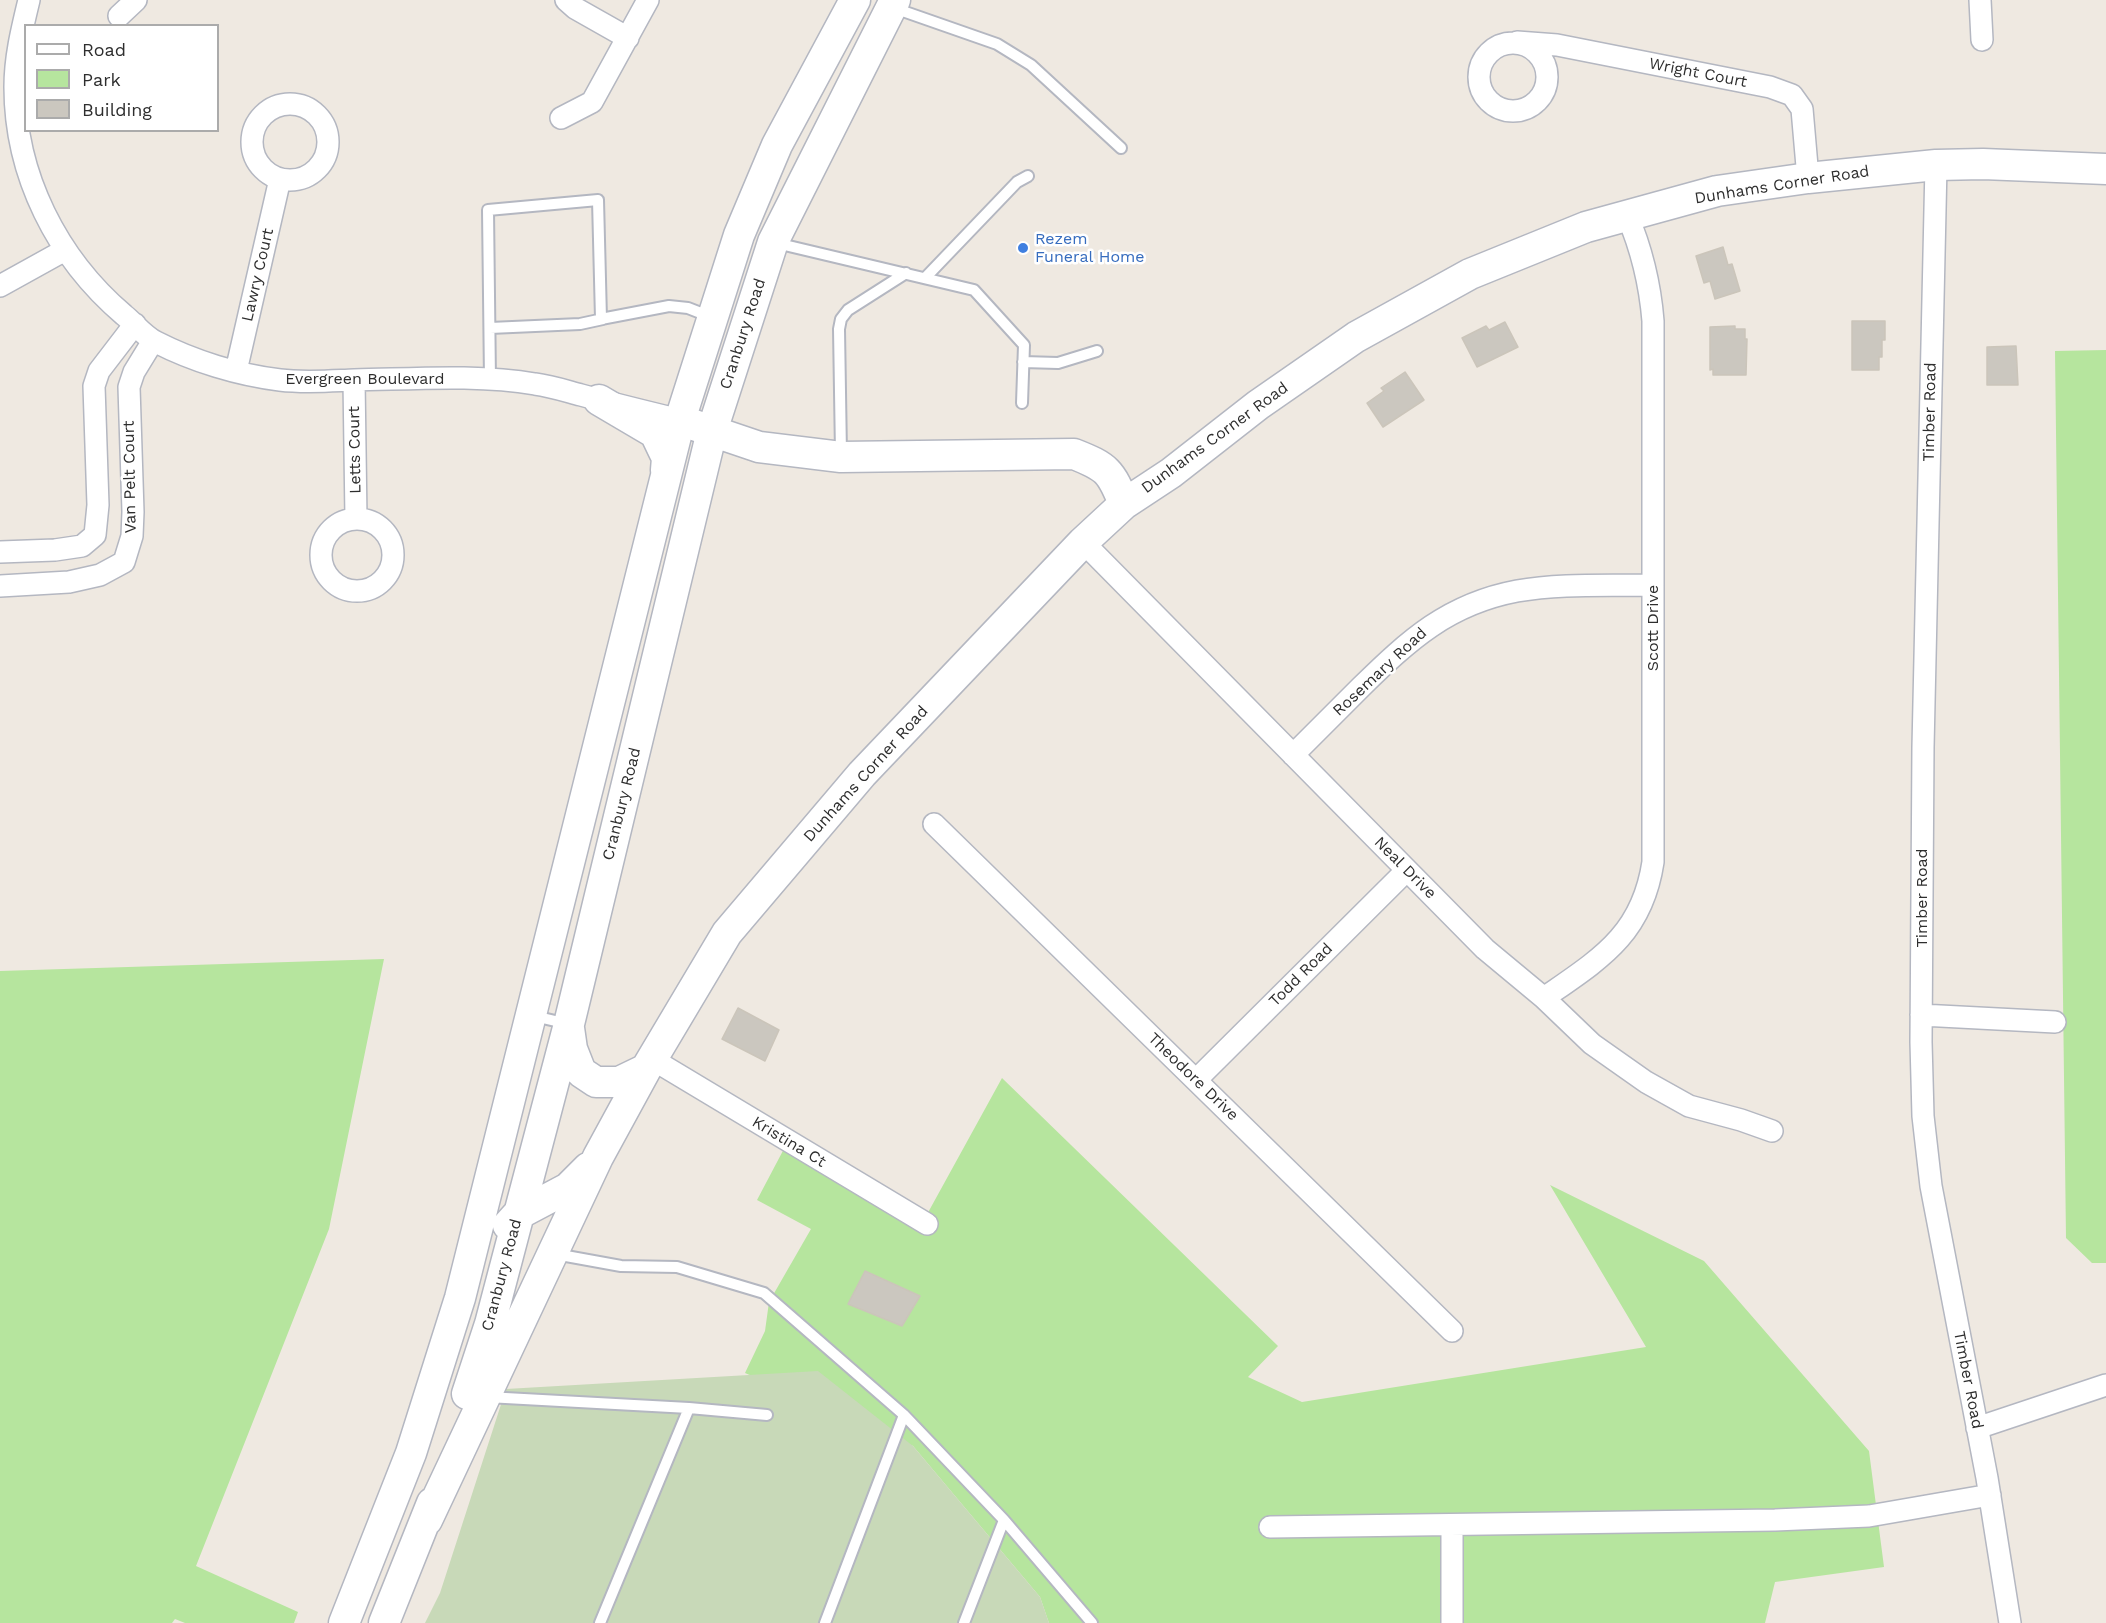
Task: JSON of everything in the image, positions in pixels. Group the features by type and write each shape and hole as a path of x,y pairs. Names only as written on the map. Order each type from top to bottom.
{"main road":[{"name":"Cranbury Road","path":"344,1623 411,1453 460,1298 680,420 738,235 777,145 855,0"},
{"name":"Cranbury Road","path":"384,1623 427,1520 490,1324 569,1024 712,430 773,242 893,4"},
{"name":"Dunhams Corner Road","path":"598,1157 649,1064 727,933 862,774 1083,542 1124,504 1171,473 1258,405 1356,337 1470,274 1586,228 1717,191 1808,178 1936,165 1983,164 2106,169"},
{"path":"598,400 655,433 667,458 666,476"},
{"path":"680,420 759,447 841,457 1074,454 1101,464 1115,480 1124,504"},
{"path":"569,1024 572,1049 581,1072 596,1082 619,1082 649,1064"},
{"path":"460,1298 488,1247 517,1215 568,1188 598,1157"},
{"path":"427,1520 598,1157"}],"street":[{"name":"Evergreen Boulevard","path":"29,0 16,56 16,118 21,148 30,178 41,207 65,250 92,284 153,341 220,367 281,380 461,378 536,384 680,420"},
{"path":"119,16 136,0"},
{"path":"566,0 575,8 628,38"},
{"path":"561,118 592,102 648,0"},
{"path":"1980,0 1982,40"},
{"name":"Wright Court","path":"1517,42 1568,47 1770,87 1792,95 1802,109 1808,178"},
{"name":"Timber Road","path":"1936,165 1923,747 1923,1116 1931,1186 1990,1495 2010,1623"},
{"name":"Lawry Court","path":"236,371 280,179"},
{"name":"Scott Drive","path":"1544,998 1599,959 1618,942 1642,904 1651,876 1654,847 1653,321 1651,293 1645,265 1627,215"},
{"path":"0,286 65,250"},
{"name":"Van Pelt Court","path":"87,542 95,535 98,505 94,386 99,371 135,324"},
{"name":"Van Pelt Court","path":"113,568 124,562 132,536 129,387 134,372 153,341"},
{"name":"Letts Court","path":"354,380 356,519"},
{"path":"0,552 55,550 81,546 87,542 113,568 100,575 69,582 0,586"},
{"name":"Neal Drive","path":"1083,542 1485,949 1544,998 1592,1044 1646,1082 1689,1106 1772,1131"},
{"name":"Rosemary Road","path":"1293,755 1406,644 1446,616 1469,605 1492,597 1541,587 1653,585"},
{"name":"Theodore Drive","path":"934,824 1452,1331"},
{"name":"Todd Road","path":"1196,1080 1407,870"},
{"path":"1922,1015 2055,1022"},
{"name":"Kristina Ct","path":"649,1064 927,1224"},
{"path":"1977,1428 2106,1385"},
{"path":"1270,1527 1763,1520 1869,1516 1990,1495"},
{"path":"1452,1525 1452,1623"}],"lane":[{"path":"893,4 997,44 1031,65 1121,148"},
{"path":"925,278 1017,182 1028,176"},
{"path":"490,380 488,210 598,200 603,319"},
{"path":"773,242 974,290 1024,345 1022,403"},
{"path":"841,457 839,329 841,319 848,310 906,273"},
{"path":"490,328 580,324 669,306 687,308 712,318"},
{"path":"1023,362 1058,363 1097,351"},
{"path":"530,1016 569,1024"},
{"path":"552,1254 621,1266 677,1267 764,1293 904,1415 1004,1520 1092,1623"},
{"path":"484,1397 689,1408 767,1415"},
{"path":"600,1623 689,1408"},
{"path":"825,1623 904,1415"},
{"path":"964,1623 1004,1520"}],"green space":[{"path":"2106,350 2106,1263 2092,1263 2066,1238 2055,351"},
{"path":"384,959 329,1229 196,1566 298,1612 294,1623 185,1623 175,1619 172,1623 0,1623 0,971"},
{"path":"1002,1078 1278,1346 1248,1377 1302,1402 1646,1347 1550,1185 1704,1261 1869,1451 1884,1567 1775,1582 1765,1623 1049,1623 1040,1597 913,1446 745,1373 765,1331 769,1302 811,1229 757,1200 786,1145 925,1218"},
{"path":"818,1371 913,1446 1040,1597 1049,1623 425,1623 440,1593 506,1389"}],"building":[{"path":"1723,247 1728,265 1732,264 1740,291 1715,299 1710,281 1704,283 1696,256"},
{"path":"1852,321 1885,321 1885,340 1882,340 1879,370 1852,370"},
{"path":"1505,322 1518,347 1477,367 1462,338 1486,326 1489,330"},
{"path":"1735,326 1735,329 1745,329 1746,375 1713,375 1713,369 1710,370 1710,327"},
{"path":"2016,346 2018,385 1987,385 1987,347"},
{"path":"1405,372 1424,400 1383,427 1367,403 1384,391 1381,388"},
{"path":"738,1008 779,1030 765,1061 722,1039"},
{"path":"865,1271 920,1296 902,1326 848,1304"}],"place":[{"name":"Rezem Funeral Home","path":"1023,248"}]}
